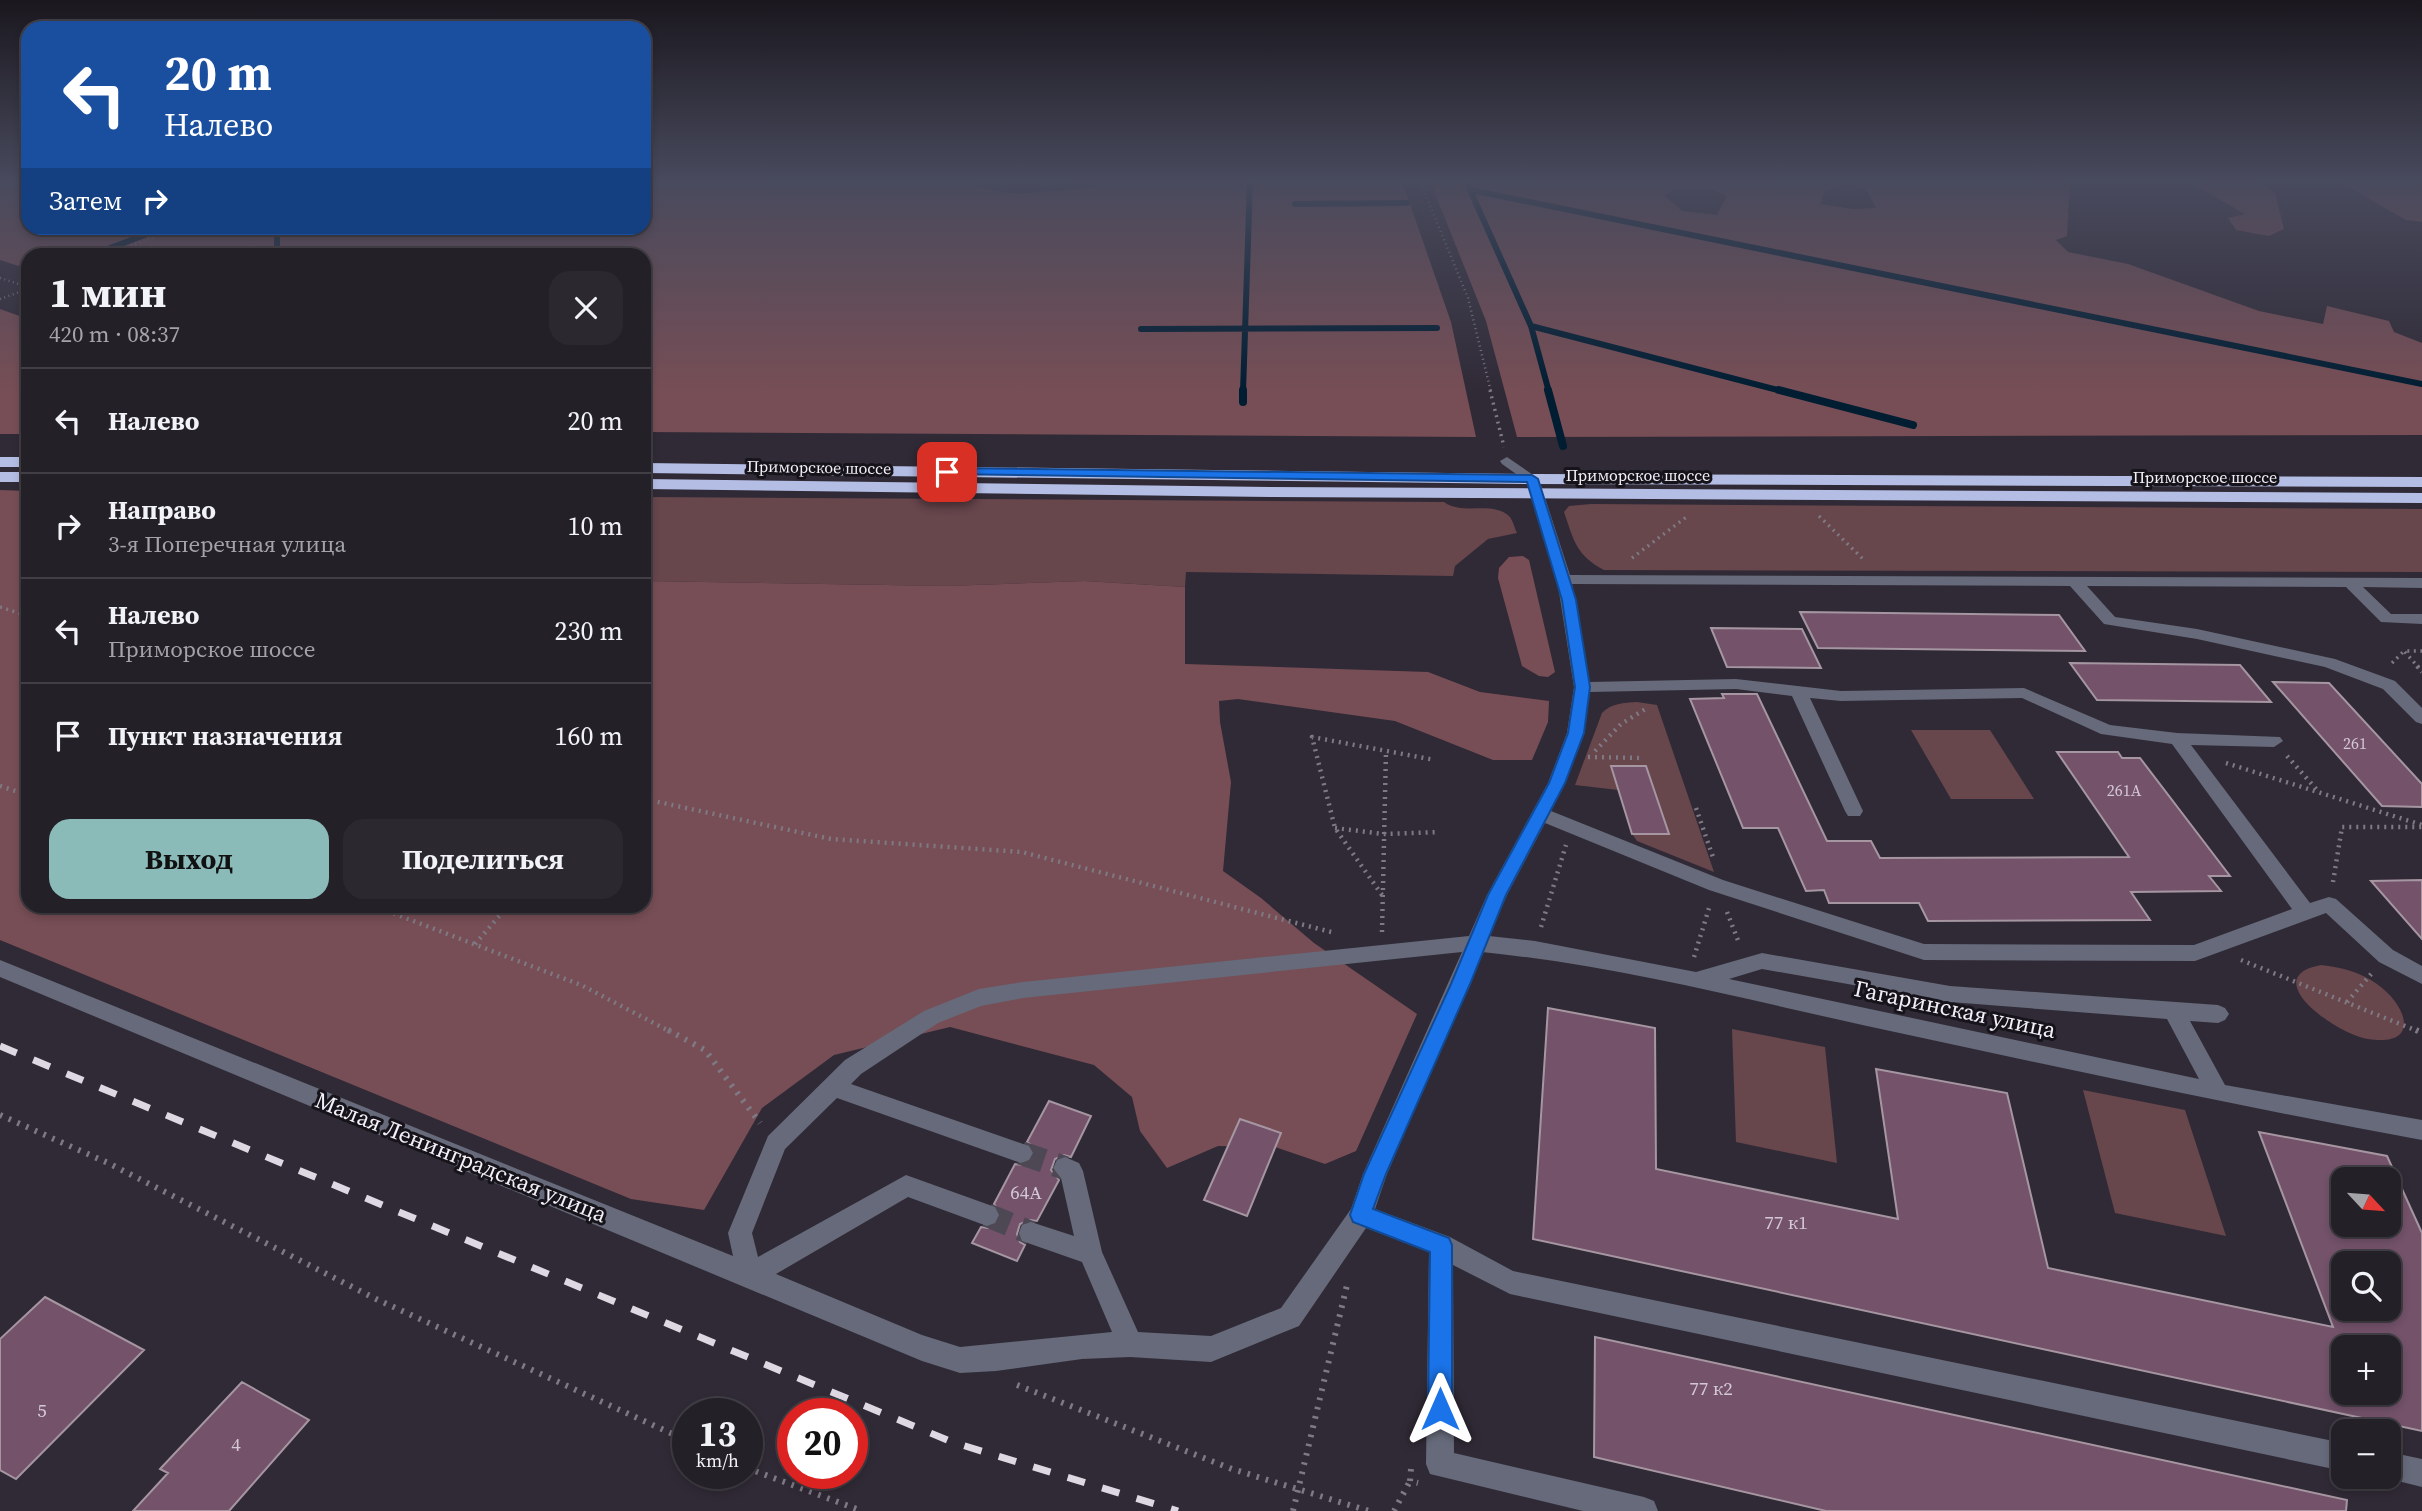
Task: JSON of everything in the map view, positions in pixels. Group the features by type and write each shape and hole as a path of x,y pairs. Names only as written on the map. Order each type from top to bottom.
{"highway":[{"path":"0,462 21,462"},
{"name":"Приморское шоссе","path":"651,468 1535,486 2422,498"},
{"path":"0,477 21,477"},
{"name":"Приморское шоссе","path":"651,484 1535,486 2422,482"}],"street":[{"path":"1507,461 1535,486"},
{"name":"Малая Ленинградская улица","path":"0,968 922,1348 960,1360 1130,1343 1211,1349 1290,1317 1361,1215 1375,1174 1497,895 1568,757 1576,733 1582,687 1564,579 1535,486"},
{"path":"1564,579 2422,583"},
{"path":"2075,582 2110,621 2197,634 2329,663 2389,685 2422,719"},
{"path":"2350,583 2387,619 2422,619"},
{"path":"1582,687 1736,684 1841,696 2024,693 2107,730 2181,745 2274,741"},
{"path":"1798,691 1854,811"},
{"path":"2181,745 2306,912"},
{"path":"1541,814 1716,885 1924,951 2195,953 2329,904 2386,956 2422,976"},
{"name":"Гагаринская улица","path":"776,1143 853,1067 931,1017 979,998 1023,990 1476,943 1535,949 1692,979 2218,1093 2422,1130"},
{"path":"1692,979 1762,961 1950,994 2217,1014"},
{"path":"2173,1010 2218,1093"},
{"path":"833,1087 1021,1153"},
{"path":"776,1143 740,1233 750,1275 906,1186 987,1215"},
{"path":"1065,1168 1071,1171 1090,1253 1130,1343"},
{"path":"1361,1215 1441,1245 1510,1282 2331,1454"},
{"path":"1031,1233 1090,1253"},
{"path":"1441,1245 1440,1464 1644,1511"},
{"path":"2401,1469 2422,1474"}],"path":[{"path":"1449,252 1468,298 1507,461"},
{"path":"0,278 21,286"},
{"path":"0,299 21,291"},
{"path":"1604,579 1698,508"},
{"path":"1815,513 1856,552"},
{"path":"0,607 21,614"},
{"path":"2422,652 2404,651 2422,672"},
{"path":"1382,896 1335,828 1312,737 1434,760"},
{"path":"2274,741 2318,792"},
{"path":"2181,745 2422,826"},
{"path":"651,802 831,839 1022,852 1322,928 1381,953 1386,751"},
{"path":"1568,757 1644,758"},
{"path":"0,786 21,793"},
{"path":"1692,979 1719,876 1696,808"},
{"path":"2329,904 2342,827 2422,826"},
{"path":"1335,828 1383,834 1438,832"},
{"path":"1716,885 1748,965"},
{"path":"393,913 581,985 705,1050 776,1143"},
{"path":"475,944 502,913"},
{"path":"2211,948 2422,1033"},
{"path":"2347,1002 2386,956"},
{"path":"0,1115 108,1163 376,1299 672,1434"},
{"path":"1293,1511 1348,1279"},
{"path":"1012,1383 1232,1469 1369,1511"},
{"path":"1394,1511 1410,1481 1411,1453"},
{"path":"763,1474 862,1511"},
{"path":"1410,1481 1423,1484"}],"shaded area":[{"path":"0,252 21,252 21,267 0,260"},
{"path":"651,252 1427,252 1451,322 1476,437 651,432"},
{"path":"1458,252 2068,252 2128,264 2259,311 2323,324 2327,306 2389,321 2394,332 2422,343 2422,435 1517,437 1486,321"},
{"path":"0,309 21,316 21,434 0,434"},
{"path":"0,490 21,491 21,913 651,913 651,581 947,586 1084,581 1185,587 1185,664 1428,672 1480,692 1549,701 1548,722 1532,760 1493,760 1395,721 1238,699 1219,701 1231,782 1223,871 1261,898 1314,943 1417,1014 1356,1151 1325,1164 1275,1147 1218,1146 1167,1168 1140,1131 1132,1097 1094,1065 950,1027 834,1055 762,1108 704,1210 631,1199 0,940"},
{"path":"651,497 1444,502 1460,508 1487,508 1503,512 1510,517 1517,533 1488,539 1455,566 1453,576 1186,572 1185,587 1084,581 947,586 651,581"},
{"path":"1569,506 2422,509 2422,572 1604,570 1587,559 1577,546 1564,512"},
{"path":"1523,556 1529,560 1555,672 1548,677 1539,676 1522,666 1498,578 1499,568 1509,557"},
{"path":"1637,702 1657,705 1714,872 1637,841 1632,834 1669,834 1611,766 1618,790 1575,785 1602,713 1614,705"},
{"path":"1911,730 1990,730 2034,799 1951,799"},
{"path":"2321,965 2350,971 2377,984 2402,1013 2402,1031 2396,1037 2385,1040 2368,1039 2354,1035 2322,1017 2308,1005 2299,992 2296,981 2303,971"},
{"path":"1732,1029 1825,1047 1837,1163 1736,1142"},
{"path":"2083,1090 2185,1110 2226,1236 2115,1213"}],"building":[{"path":"1800,612 2059,615 2085,651 1818,648"},
{"path":"1711,628 1802,629 1821,668 1727,667"},
{"path":"2070,663 2240,665 2271,702 2097,700"},
{"path":"2273,682 2329,683 2422,784 2422,807 2382,806"},
{"path":"1722,694 1757,694 1827,841 1871,841 1880,858 2129,857 2057,752 2118,752 2122,758 2140,758 2230,876 2209,876 2221,891 2131,892 2150,920 1928,921 1919,903 1829,903 1824,890 1806,891 1778,828 1743,828 1690,699 1724,698"},
{"path":"1611,766 1646,766 1669,834 1632,834"},
{"path":"2422,880 2422,939 2371,881"},
{"path":"1548,1008 1655,1028 1656,1169 1898,1219 1876,1069 2007,1093 2048,1268 2333,1327 2259,1132 2387,1156 2392,1167 2331,1167 2331,1237 2401,1237 2401,1187 2422,1233 2422,1431 2401,1426 2401,1419 2366,1419 1533,1239"},
{"path":"1049,1101 1091,1116 1071,1157 1064,1155 1055,1159 1051,1170 1059,1180 1037,1221 1030,1220 1020,1224 1017,1234 1020,1242 1025,1245 1017,1261 972,1243 981,1227 988,1228 997,1224 1001,1214 994,1204 1015,1164 1030,1162 1035,1154 1027,1142"},
{"path":"1240,1119 1281,1133 1247,1216 1204,1200"},
{"path":"45,1297 144,1350 16,1479 0,1470 0,1339"},
{"path":"1595,1337 2347,1500 2346,1511 1826,1511 1594,1457"},
{"path":"242,1382 309,1420 229,1511 133,1511 168,1473 160,1469"}],"waterway":[{"path":"1245,329 1248,252"},
{"path":"1498,252 1531,326"},
{"path":"1773,252 2422,384"},
{"path":"1531,326 1785,392"},
{"path":"1531,326 1549,392"},
{"path":"1245,329 1437,328"},
{"path":"1141,329 1245,329"},
{"path":"1243,392 1245,329"},
{"path":"1548,390 1563,446"},
{"path":"1779,390 1913,425"},
{"path":"1243,392 1243,402"}],"tunnel":[{"path":"1021,1153 1065,1168"},
{"path":"987,1215 1031,1233"}],"railway":[{"path":"0,1046 952,1442 1178,1511"}],"route":[{"path":"947,472 1532,479 1569,600 1582,687 1576,733 1557,783 1497,895 1461,984 1375,1174 1361,1215 1441,1245 1440,1409"}]}
